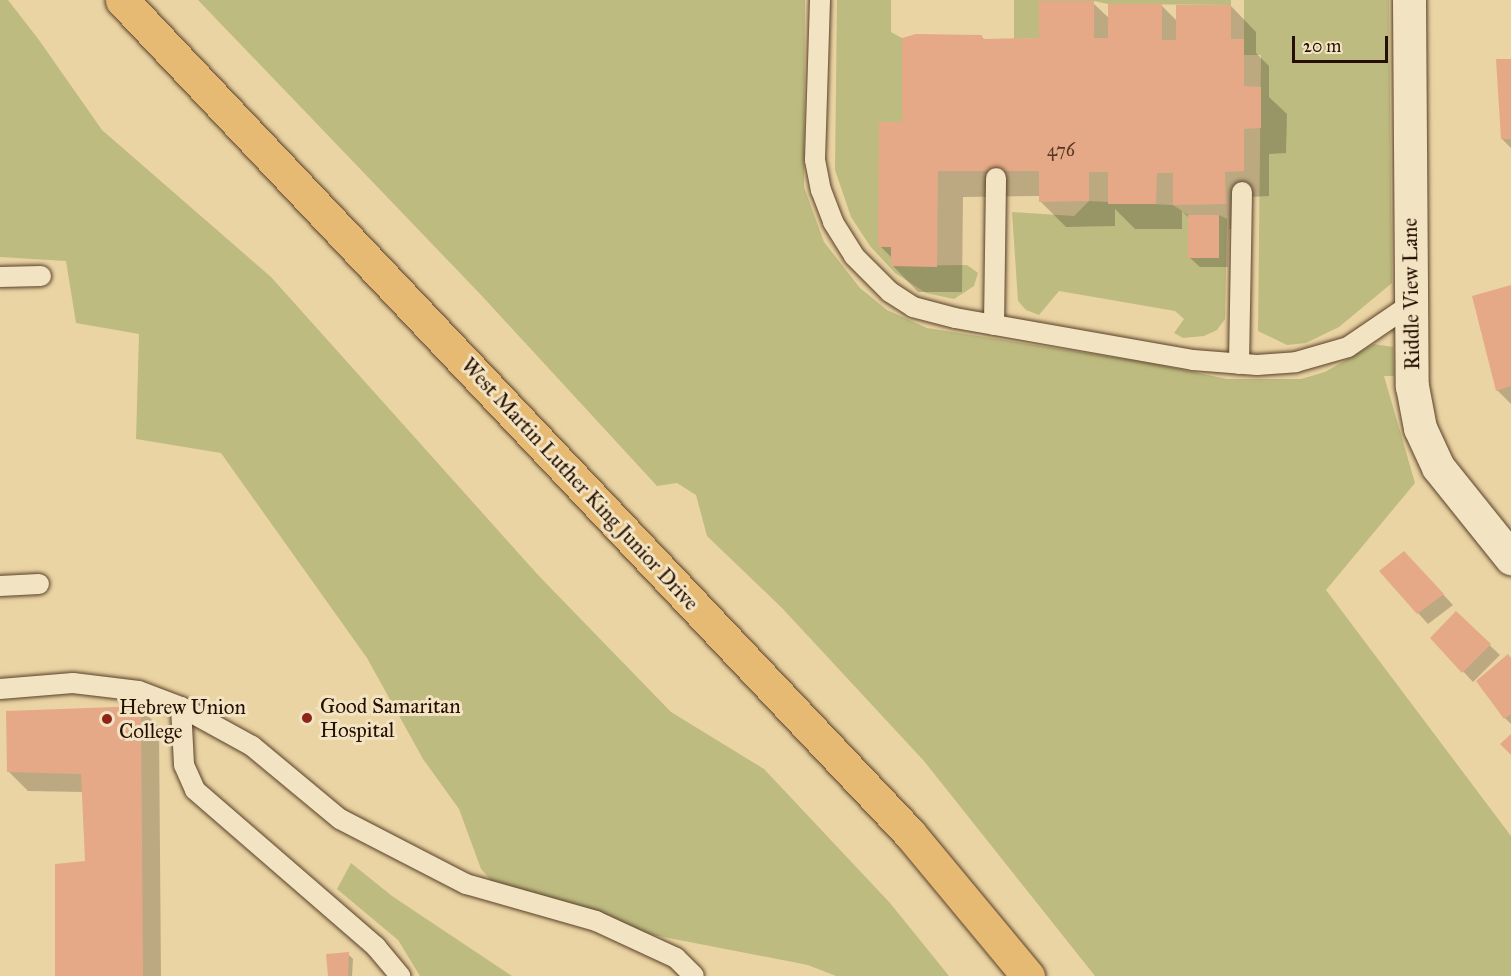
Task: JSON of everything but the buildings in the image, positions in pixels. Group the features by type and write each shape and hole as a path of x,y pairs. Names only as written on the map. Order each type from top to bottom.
{"main road":[{"name":"West Martin Luther King Junior Drive","path":"122,0 910,834 1028,976"}],"street":[{"name":"Riddle View Lane","path":"1408,0 1413,386 1420,428 1438,467 1511,558"}],"lane":[{"path":"820,0 815,160 821,190 841,237 870,275 913,307 994,325 1193,360 1239,364 1296,362 1348,347 1411,304"},
{"path":"994,325 996,178"},
{"path":"1239,364 1242,192"},
{"path":"0,277 41,276"},
{"path":"0,586 39,584"},
{"path":"0,688 73,683 139,691 181,707 252,746 339,819 466,884 596,921 676,958 694,976"},
{"path":"181,707 184,765 195,790 376,947 400,976"}],"shaded area":[{"path":"0,0 8,0 102,130 271,277 539,576 671,712 764,769 890,903 949,976 836,976 808,965 648,934 570,906 495,885 481,869 459,809 423,759 367,658 221,453 136,439 139,334 76,323 66,261 0,257"},
{"path":"198,0 805,0 804,187 824,242 860,288 887,310 927,328 1150,363 1227,379 1301,379 1325,372 1374,344 1393,347 1394,376 1384,376 1415,483 1326,590 1511,836 1511,976 1095,976 924,761 782,608 707,536 696,495 677,483 657,486 482,296"},
{"path":"837,0 891,0 891,32 902,38 902,122 878,247 891,247 891,266 967,265 978,273 974,286 954,299 926,293 895,273 870,246 851,217 835,170"},
{"path":"1014,0 1231,0 1231,5 1108,4 1094,1 1039,38 1014,39"},
{"path":"1244,0 1389,0 1392,283 1339,327 1306,343 1287,345 1258,331 1261,55 1244,55"},
{"path":"1089,201 1173,205 1188,215 1188,258 1219,257 1219,215 1227,219 1225,319 1217,330 1204,336 1183,338 1174,333 1184,319 1175,311 1059,291 1039,315 1026,310 1018,301 1012,212 1074,216"},
{"path":"351,863 392,896 512,976 420,976 398,940 337,889"}],"place":[{"name":"Good Samaritan Hospital","path":"307,718"},
{"name":"Hebrew Union College","path":"107,719"}]}
